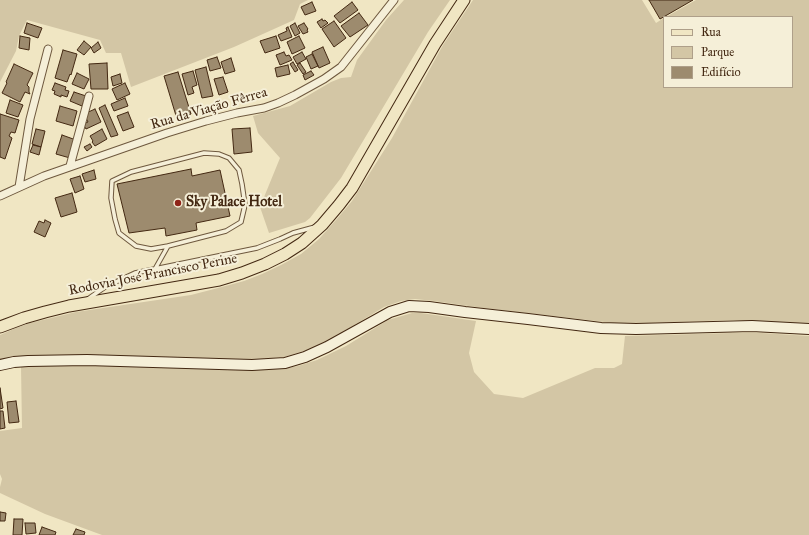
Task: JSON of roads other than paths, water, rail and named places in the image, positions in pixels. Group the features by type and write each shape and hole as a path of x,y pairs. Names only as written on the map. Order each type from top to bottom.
{"main road":[{"name":"Rodovia José Francisco Perine","path":"0,327 45,312 81,304 219,280 265,264 302,243 322,225 339,206 352,188 435,44 464,0"},
{"path":"0,365 28,361 87,360 252,365 285,363 305,357 327,347 390,312 408,306 428,307 601,328 636,329 752,326 809,329"}],"street":[{"name":"Rua da Viação Fêrrea","path":"0,196 70,166 206,121 264,108 295,95 324,79 341,67 394,0"},
{"path":"18,187 30,119 48,49"},
{"path":"70,166 89,96"}],"lane":[{"path":"155,269 168,246 226,231 241,222 245,205 242,184 239,170 230,158 218,154 204,153 131,172 112,181 111,198 119,233 136,246 151,249 168,246"},
{"path":"81,304 105,287 135,273 256,248 280,240 293,233 322,225"}],"place":[{"name":"Sky Palace Hotel","path":"178,203"}]}
